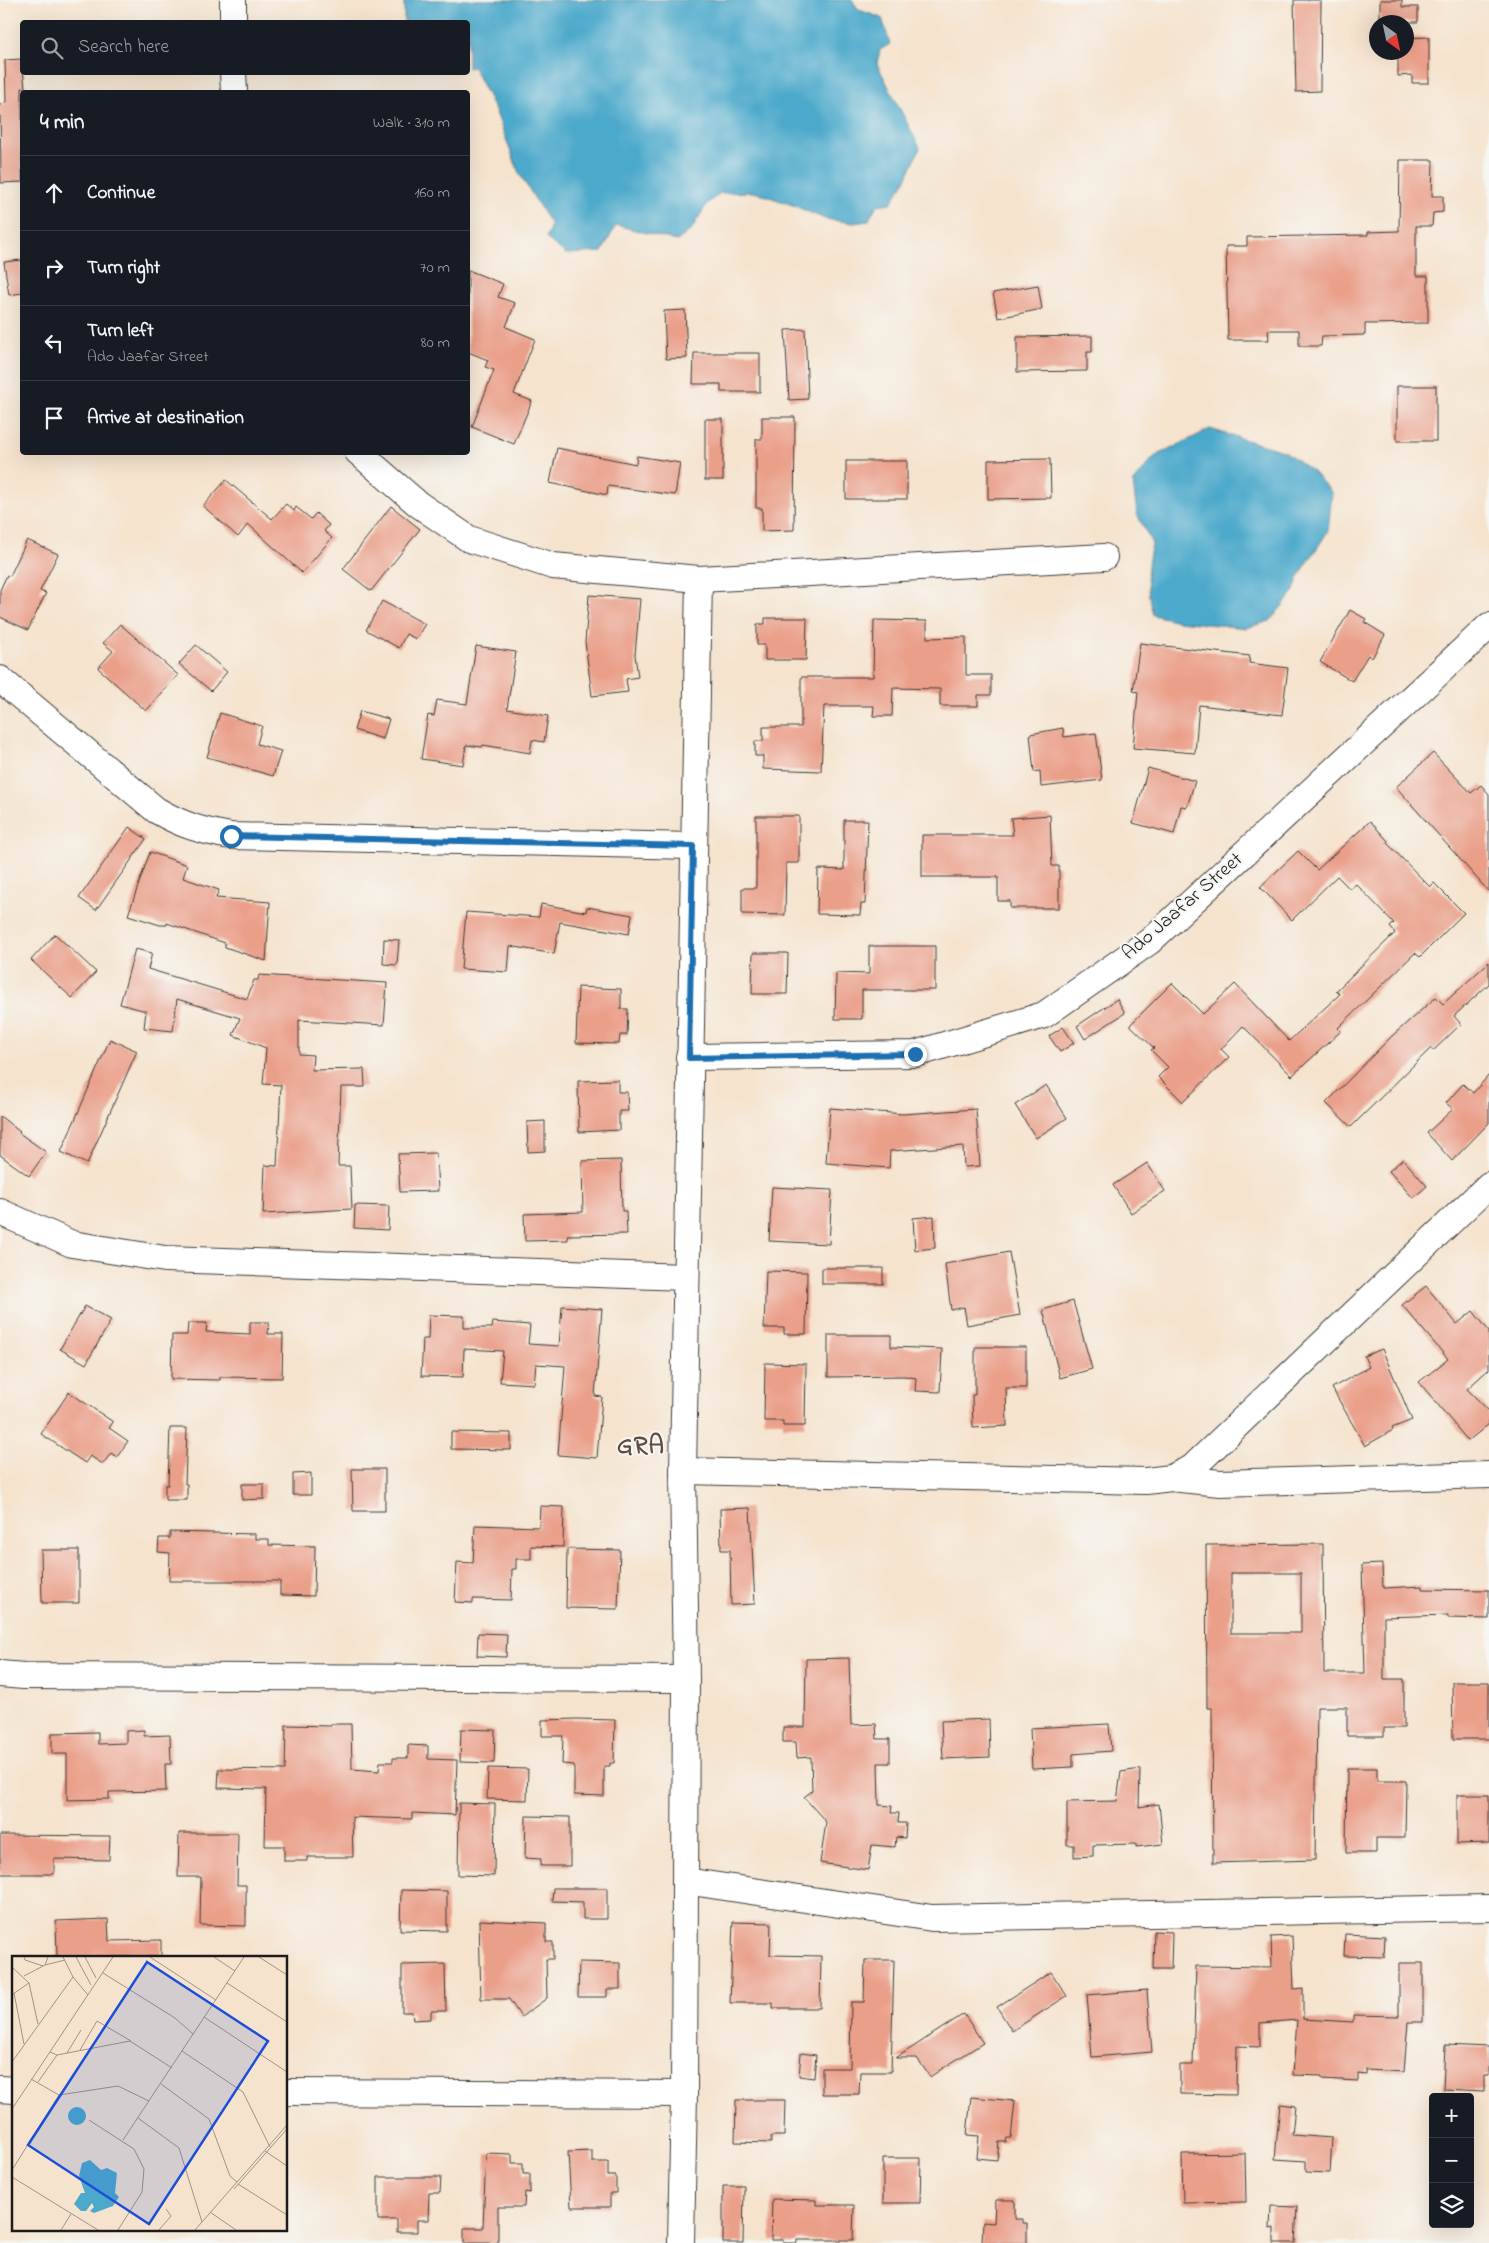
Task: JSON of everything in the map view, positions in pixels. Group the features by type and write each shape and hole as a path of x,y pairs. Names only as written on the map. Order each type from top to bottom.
{"street":[{"path":"233,0 233,20"},
{"path":"233,75 234,90"},
{"path":"361,455 418,504 469,539 553,566 699,579 1104,557"},
{"path":"681,2243 684,2094 686,1679 683,1471 699,579"},
{"name":"Ado Jaafar Street","path":"689,1058 915,1054 1044,1015 1150,942 1489,626"},
{"path":"0,679 156,810 176,821 201,831 231,836 693,846"},
{"path":"1171,1478 1192,1468 1489,1185"},
{"path":"0,1212 72,1244 165,1259 686,1277"},
{"path":"683,1471 1146,1481 1171,1478 1220,1483 1489,1475"},
{"path":"0,1674 34,1676 686,1679"},
{"path":"685,1881 932,1918 1489,1908"},
{"path":"288,2092 684,2094"}],"water":[{"path":"404,0 852,0 859,10 882,18 890,44 880,50 877,64 920,148 906,179 891,203 877,205 868,221 853,223 825,219 790,204 754,192 720,193 707,204 691,230 677,241 616,225 602,252 566,254 546,238 551,225 519,173 495,110 473,67 470,68 470,20 404,20"},
{"path":"1210,429 1286,452 1313,472 1332,493 1328,531 1299,576 1293,593 1270,621 1246,628 1178,621 1153,615 1149,595 1147,572 1152,544 1137,514 1133,483 1154,457"}],"building":[{"path":"1294,0 1321,0 1320,91 1296,92"},
{"path":"1380,0 1402,0 1402,7 1418,7 1418,22 1414,22 1414,15 1380,15"},
{"path":"1429,37 1429,83 1412,83 1412,75 1398,76 1398,60 1414,60 1414,38"},
{"path":"20,59 20,75 24,75 25,88 20,90 20,182 1,183 0,104 6,103 5,60"},
{"path":"1400,160 1433,160 1432,196 1443,196 1443,212 1433,213 1432,226 1416,226 1416,276 1428,276 1428,323 1365,324 1365,335 1322,336 1321,346 1299,346 1299,330 1268,330 1269,340 1228,340 1226,246 1247,246 1247,237 1368,235 1368,232 1399,231"},
{"path":"20,260 20,293 9,295 4,262"},
{"path":"470,271 503,284 498,297 515,303 506,327 535,339 514,394 532,401 514,444 472,427 494,370 485,367 488,360 470,353"},
{"path":"1038,285 1042,309 998,318 993,293"},
{"path":"685,310 687,358 666,359 664,311"},
{"path":"805,329 808,399 789,400 785,330"},
{"path":"1092,336 1092,352 1087,352 1087,371 1017,372 1017,337"},
{"path":"694,353 760,353 760,392 721,392 721,384 693,384"},
{"path":"1397,386 1436,386 1436,441 1397,441"},
{"path":"762,417 795,417 794,530 762,531 762,508 756,508 756,439 762,439"},
{"path":"705,419 723,419 723,480 705,480"},
{"path":"557,448 636,464 637,456 680,463 675,495 608,486 607,495 550,483"},
{"path":"1050,459 1051,498 988,499 988,460"},
{"path":"846,461 907,461 907,499 846,499"},
{"path":"226,480 272,519 286,504 294,511 296,507 311,519 316,513 329,525 324,531 332,538 302,573 248,524 238,537 203,506"},
{"path":"391,506 420,529 371,591 343,569"},
{"path":"27,540 58,554 40,591 46,593 28,630 0,617 0,590 7,575 10,576"},
{"path":"589,595 640,599 635,655 638,677 626,679 628,692 592,696 585,642"},
{"path":"382,601 425,624 416,639 406,634 399,648 366,630"},
{"path":"1350,610 1366,619 1364,622 1385,635 1372,658 1368,655 1352,681 1320,662"},
{"path":"765,618 807,618 806,660 765,660 765,645 757,645 757,624 765,624"},
{"path":"874,620 927,621 927,638 966,637 966,675 991,675 991,695 978,695 978,706 940,706 940,689 893,688 892,716 873,716 874,706 824,706 821,771 763,769 763,756 755,756 755,741 763,741 763,727 801,727 801,677 873,677"},
{"path":"120,624 178,675 146,711 98,668 113,651 103,643"},
{"path":"1140,643 1250,656 1249,663 1288,668 1282,715 1199,705 1195,753 1133,748 1138,692 1133,691"},
{"path":"196,645 227,672 211,691 179,664"},
{"path":"476,646 516,652 507,709 548,716 544,742 532,740 530,753 483,745 482,747 466,745 463,765 421,759 428,715 434,716 437,700 467,704"},
{"path":"360,711 389,719 383,739 354,730"},
{"path":"220,713 262,726 257,744 281,751 273,776 207,757"},
{"path":"1063,728 1064,737 1096,733 1102,780 1041,787 1040,771 1034,772 1030,734"},
{"path":"1433,753 1471,793 1481,785 1489,794 1489,892 1396,787"},
{"path":"1148,768 1195,781 1187,807 1181,806 1174,834 1133,823"},
{"path":"1050,815 1052,866 1059,866 1059,908 1010,908 1010,901 998,901 998,877 922,877 922,835 1013,835 1011,818"},
{"path":"756,816 799,816 799,863 786,863 785,915 742,914 742,888 756,888"},
{"path":"844,820 868,820 865,904 861,904 860,915 817,914 818,869 844,870"},
{"path":"1370,821 1388,841 1387,843 1430,887 1434,883 1464,913 1420,957 1415,953 1338,1028 1341,1031 1292,1076 1243,1026 1221,1049 1229,1057 1183,1102 1158,1077 1168,1067 1151,1050 1154,1048 1130,1025 1172,983 1203,1014 1235,984 1289,1041 1340,994 1336,991 1395,933 1390,927 1394,923 1356,884 1350,889 1337,876 1292,920 1260,887 1298,851 1317,870"},
{"path":"129,827 146,839 96,910 79,898"},
{"path":"150,852 187,865 183,878 219,890 216,898 270,902 266,961 225,947 225,943 167,923 167,925 160,925 128,915"},
{"path":"541,904 586,912 587,907 632,915 629,934 560,922 554,954 510,946 508,972 461,969 466,912 539,917"},
{"path":"55,934 96,972 72,998 31,960"},
{"path":"384,939 399,940 397,965 383,964"},
{"path":"869,946 935,946 935,990 862,990 862,1019 835,1019 836,973 869,974"},
{"path":"135,949 152,953 148,969 247,999 254,980 258,980 259,975 387,983 384,1025 299,1020 299,1054 313,1055 312,1070 364,1069 365,1087 341,1087 338,1166 350,1166 352,1209 263,1214 265,1165 277,1166 281,1085 263,1084 266,1048 233,1035 240,1018 177,999 173,1031 144,1028 146,1011 120,1004"},
{"path":"753,953 788,953 787,994 752,994"},
{"path":"1489,962 1489,984 1454,1016 1461,1024 1433,1051 1431,1048 1351,1127 1326,1103 1392,1036 1436,997 1443,1004"},
{"path":"578,987 621,989 621,1009 628,1009 627,1035 620,1035 619,1044 576,1043"},
{"path":"1117,999 1125,1013 1085,1039 1077,1026"},
{"path":"1063,1027 1074,1043 1060,1052 1049,1036"},
{"path":"110,1039 137,1051 87,1164 61,1152"},
{"path":"1489,1075 1489,1123 1452,1161 1427,1133 1453,1109 1446,1103 1463,1084 1473,1093"},
{"path":"618,1080 618,1092 627,1092 628,1111 619,1111 619,1130 579,1132 578,1081"},
{"path":"1046,1085 1067,1118 1036,1138 1015,1105"},
{"path":"830,1108 903,1114 976,1109 980,1166 964,1167 963,1146 890,1151 889,1168 826,1163"},
{"path":"0,1116 19,1133 46,1152 29,1176 0,1155"},
{"path":"545,1121 545,1151 528,1152 527,1122"},
{"path":"436,1153 438,1191 400,1192 398,1154"},
{"path":"1403,1159 1427,1186 1413,1198 1389,1171"},
{"path":"621,1160 622,1211 626,1211 627,1234 567,1235 568,1240 525,1241 524,1214 583,1212 582,1161"},
{"path":"1147,1163 1165,1191 1131,1213 1113,1185"},
{"path":"772,1187 832,1190 829,1244 769,1241"},
{"path":"355,1205 389,1206 388,1230 354,1228"},
{"path":"934,1216 935,1248 915,1250 913,1218"},
{"path":"1009,1252 1020,1315 967,1325 964,1307 951,1310 945,1264"},
{"path":"822,1268 883,1268 883,1284 822,1284"},
{"path":"766,1271 807,1272 806,1334 784,1334 784,1328 764,1328"},
{"path":"1426,1286 1457,1324 1473,1311 1489,1331 1489,1369 1467,1389 1489,1411 1489,1424 1468,1441 1419,1382 1448,1359 1402,1305"},
{"path":"1073,1301 1092,1369 1060,1378 1043,1310"},
{"path":"85,1306 111,1320 86,1364 60,1349"},
{"path":"562,1306 602,1309 595,1396 602,1397 597,1458 558,1455 565,1366 536,1364 534,1384 500,1382 503,1351 464,1349 463,1377 421,1376 423,1339 428,1339 429,1315 464,1316 464,1328 492,1328 493,1322 530,1325 528,1344 559,1346"},
{"path":"250,1322 269,1322 268,1334 283,1334 282,1378 220,1377 220,1380 171,1379 172,1335 187,1335 188,1323 207,1323 206,1332 250,1334"},
{"path":"828,1335 891,1335 891,1347 942,1349 940,1392 915,1391 916,1378 905,1376 828,1377"},
{"path":"975,1347 1026,1347 1026,1388 1006,1388 1007,1426 973,1428 972,1395 975,1395"},
{"path":"1382,1349 1412,1420 1392,1428 1393,1430 1365,1446 1332,1388 1369,1367 1364,1356"},
{"path":"765,1363 806,1364 805,1426 783,1426 783,1421 764,1421"},
{"path":"69,1392 113,1422 109,1428 128,1441 117,1457 111,1453 103,1464 90,1456 85,1463 41,1434"},
{"path":"170,1428 187,1428 185,1484 187,1484 187,1500 165,1500 165,1485 168,1485"},
{"path":"451,1432 511,1433 511,1450 451,1449"},
{"path":"352,1469 385,1469 385,1511 353,1511"},
{"path":"311,1473 311,1495 293,1495 293,1474"},
{"path":"242,1484 264,1484 264,1499 242,1500"},
{"path":"540,1506 564,1507 563,1547 531,1546 531,1559 516,1559 516,1569 512,1569 511,1600 473,1599 473,1603 455,1602 457,1562 473,1563 475,1525 539,1527"},
{"path":"750,1508 755,1604 731,1605 730,1550 721,1550 720,1509"},
{"path":"170,1532 255,1534 255,1539 269,1539 269,1545 315,1546 314,1596 280,1595 280,1581 169,1581 170,1553 158,1552 159,1538 170,1538"},
{"path":"1323,1544 1324,1673 1365,1673 1362,1565 1382,1564 1383,1588 1422,1586 1422,1589 1489,1590 1489,1619 1448,1618 1448,1615 1384,1617 1384,1679 1404,1679 1404,1728 1384,1728 1384,1736 1347,1736 1347,1707 1317,1707 1315,1860 1213,1863 1212,1708 1207,1708 1206,1545","holes":["1231,1573 1301,1573 1301,1633 1231,1633"]},
{"path":"567,1549 620,1550 618,1609 566,1608"},
{"path":"41,1550 79,1550 79,1603 42,1603"},
{"path":"478,1633 507,1634 506,1657 477,1656"},
{"path":"849,1658 851,1725 876,1724 877,1739 890,1739 890,1763 878,1763 879,1805 892,1806 891,1813 899,1813 898,1823 906,1823 905,1838 896,1837 895,1847 872,1845 868,1870 820,1863 826,1822 804,1797 812,1791 811,1757 797,1758 796,1742 783,1742 783,1727 805,1727 806,1659"},
{"path":"1452,1682 1489,1682 1489,1739 1453,1739"},
{"path":"989,1719 990,1757 943,1759 941,1721"},
{"path":"542,1720 615,1720 614,1763 610,1763 610,1766 604,1766 604,1796 574,1795 574,1765 562,1764 563,1736 542,1736"},
{"path":"331,1724 351,1724 352,1769 379,1771 380,1762 393,1762 393,1758 408,1758 408,1745 428,1746 428,1759 457,1760 455,1815 412,1813 412,1819 352,1817 353,1857 307,1857 307,1861 284,1861 284,1846 265,1846 266,1789 218,1788 219,1769 285,1770 286,1725 331,1726"},
{"path":"1109,1724 1111,1751 1073,1754 1073,1767 1032,1769 1030,1728"},
{"path":"461,1729 495,1730 494,1763 460,1762"},
{"path":"144,1730 144,1736 170,1735 171,1764 165,1764 166,1791 109,1792 109,1799 67,1800 67,1754 52,1754 52,1733 98,1732 98,1744 126,1743 126,1731"},
{"path":"488,1768 528,1769 527,1800 487,1799"},
{"path":"1347,1768 1377,1768 1377,1781 1406,1781 1405,1838 1376,1838 1376,1853 1346,1853"},
{"path":"1140,1769 1139,1807 1159,1804 1163,1844 1136,1847 1136,1844 1093,1845 1093,1856 1074,1857 1074,1845 1067,1845 1067,1802 1117,1801 1121,1772"},
{"path":"1457,1795 1489,1795 1489,1843 1457,1844"},
{"path":"459,1803 495,1804 494,1876 458,1875"},
{"path":"526,1816 570,1817 570,1866 540,1866 541,1859 525,1858"},
{"path":"179,1833 238,1833 237,1885 246,1885 246,1926 200,1925 201,1877 178,1877"},
{"path":"0,1835 110,1836 109,1860 54,1859 54,1874 0,1874"},
{"path":"553,1888 607,1888 607,1919 583,1919 583,1902 552,1901"},
{"path":"401,1890 447,1891 447,1931 400,1930"},
{"path":"108,1919 109,1941 161,1940 161,1956 57,1956 56,1921"},
{"path":"479,1920 546,1923 546,1942 553,1942 553,1959 546,1959 547,1998 521,2017 509,1999 481,1999"},
{"path":"733,1922 771,1923 770,1955 821,1956 820,2008 773,2008 773,2003 730,2003"},
{"path":"1154,1931 1172,1932 1171,1969 1153,1969"},
{"path":"1345,1934 1385,1936 1384,1957 1344,1956"},
{"path":"1292,1936 1294,1989 1303,1988 1303,2019 1353,2022 1353,2015 1399,2016 1399,1963 1423,1963 1423,2022 1408,2022 1404,2072 1366,2070 1366,2075 1358,2074 1358,2081 1322,2079 1322,2076 1293,2075 1297,2020 1260,2023 1260,2047 1237,2046 1236,2095 1180,2094 1180,2065 1193,2065 1196,1966 1272,1967 1271,1937"},
{"path":"865,1960 894,1960 891,2072 860,2072 859,2094 822,2094 822,2068 850,2068 851,2002 864,2002"},
{"path":"579,1962 620,1963 620,1989 607,1989 607,1997 578,1997"},
{"path":"445,1964 446,2011 431,2011 431,2019 413,2020 412,2012 402,2012 402,1965"},
{"path":"1051,1972 1067,1996 1012,2031 997,2007"},
{"path":"1147,1990 1152,2052 1092,2057 1087,1995"},
{"path":"964,2014 983,2043 930,2077 917,2058 896,2058"},
{"path":"1445,2045 1489,2047 1489,2076 1484,2076 1484,2091 1443,2089"},
{"path":"801,2053 816,2055 814,2078 799,2076"},
{"path":"971,2097 1015,2101 1011,2138 1007,2138 1006,2142 999,2142 997,2160 977,2158 979,2136 967,2135"},
{"path":"736,2100 785,2100 784,2136 771,2136 771,2143 735,2142"},
{"path":"1280,2104 1295,2106 1292,2135 1332,2138 1330,2173 1306,2172 1306,2161 1275,2159"},
{"path":"592,2151 592,2162 608,2162 608,2176 616,2176 616,2193 610,2193 610,2207 571,2207 568,2152"},
{"path":"486,2153 512,2154 512,2163 523,2163 523,2174 530,2174 530,2193 525,2192 524,2207 498,2207 498,2243 464,2243 464,2228 483,2228"},
{"path":"1245,2153 1246,2202 1183,2203 1182,2154"},
{"path":"883,2158 921,2158 920,2203 883,2203"},
{"path":"378,2177 441,2177 440,2193 429,2193 428,2220 417,2220 417,2232 397,2232 397,2220 378,2220"},
{"path":"723,2186 744,2186 743,2243 723,2243"},
{"path":"772,2199 816,2200 816,2205 854,2205 853,2240 797,2240 797,2243 783,2243 783,2240 771,2240"},
{"path":"995,2200 1015,2200 1015,2219 1022,2219 1022,2223 1027,2223 1027,2243 982,2243 983,2222 994,2223"},
{"path":"1271,2206 1297,2207 1295,2243 1274,2243 1274,2228 1270,2229"}],"district":[{"name":"GRA","path":"641,1447"}],"route":[{"path":"231,836 693,846 689,1058 915,1054"}]}
